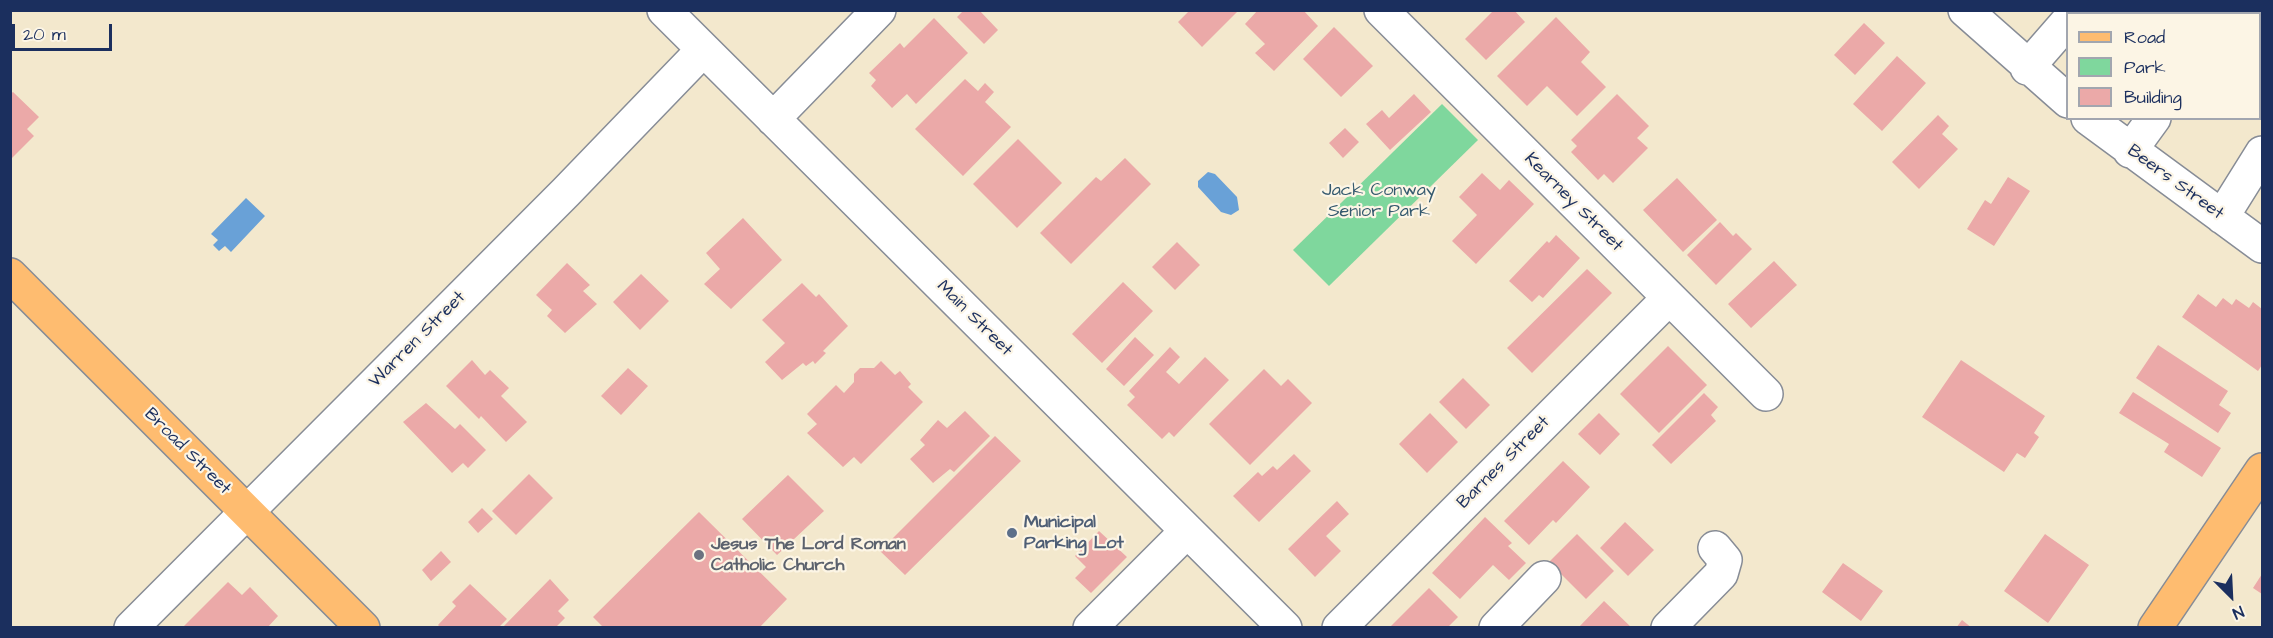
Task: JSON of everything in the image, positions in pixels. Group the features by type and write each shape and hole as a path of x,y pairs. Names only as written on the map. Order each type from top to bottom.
{"main road":[{"name":"Broad Street","path":"10,275 363,627"},
{"path":"2155,627 2262,470"}],"street":[{"name":"Main Street","path":"664,10 1285,627"},
{"path":"773,119 879,10"},
{"name":"Kearney Street","path":"1381,10 1766,394"},
{"path":"1965,10 2027,68 2066,100"},
{"path":"2027,68 2066,22"},
{"name":"Warren Street","path":"131,627 566,192 704,50"},
{"name":"Beers Street","path":"2091,120 2262,246"},
{"path":"2130,150 2152,120"},
{"path":"2222,217 2262,153"},
{"name":"Barnes Street","path":"1339,627 1669,298"},
{"path":"1090,627 1187,531"},
{"path":"1668,627 1724,569 1725,560 1715,548"},
{"path":"1496,627 1544,578"}],"green space":[{"name":"Jack Conway Senior Park","path":"1442,104 1478,140 1329,286 1293,250"}],"water":[{"path":"1208,172 1215,174 1237,197 1239,210 1231,215 1221,212 1198,187 1198,181"},
{"path":"246,198 265,216 231,252 225,246 219,251 213,245 218,240 211,234"}],"building":[{"path":"964,10 979,10 998,30 984,44 957,17"},
{"path":"1190,10 1239,10 1202,47 1178,22"},
{"path":"1258,10 1303,10 1318,26 1274,71 1255,53 1265,44 1245,24"},
{"path":"1494,10 1514,10 1525,22 1486,60 1465,39"},
{"path":"1556,17 1590,52 1581,62 1606,87 1577,116 1547,86 1527,106 1497,76"},
{"path":"934,18 968,53 916,104 907,94 892,108 871,86 876,80 869,73 900,43 904,48"},
{"path":"1864,23 1885,43 1855,75 1834,55"},
{"path":"1334,27 1373,66 1341,97 1303,59"},
{"path":"1897,56 1926,83 1882,131 1853,104"},
{"path":"965,79 978,91 985,83 994,92 985,102 1011,127 963,176 915,129"},
{"path":"13,92 39,117 27,129 34,136 10,160 10,94"},
{"path":"1414,94 1431,112 1390,150 1366,124 1382,110 1389,118"},
{"path":"1617,94 1649,126 1637,138 1648,148 1613,183 1604,174 1598,180 1571,152 1577,146 1571,140"},
{"path":"1938,115 1949,126 1942,134 1958,149 1919,189 1892,162"},
{"path":"1345,128 1359,142 1343,158 1329,143"},
{"path":"1018,139 1062,183 1017,228 973,184"},
{"path":"1125,158 1151,184 1071,264 1040,233 1096,177 1101,181"},
{"path":"1482,173 1500,190 1509,180 1534,204 1476,264 1452,241 1477,215 1459,197"},
{"path":"2008,177 2030,191 1994,246 1967,229 1985,200 1991,204"},
{"path":"1677,178 1717,220 1683,252 1643,210"},
{"path":"743,218 782,260 731,309 704,284 720,269 706,253"},
{"path":"1720,222 1733,236 1736,233 1752,249 1716,285 1687,255"},
{"path":"1556,235 1580,258 1543,298 1539,295 1532,302 1509,281 1547,241 1549,243"},
{"path":"1177,242 1200,265 1175,290 1152,267"},
{"path":"1774,261 1797,285 1751,328 1728,304"},
{"path":"567,263 590,285 583,291 597,304 565,333 547,316 552,310 536,295"},
{"path":"1587,269 1612,293 1532,373 1507,348"},
{"path":"641,274 669,301 640,330 613,302"},
{"path":"1123,282 1153,311 1102,363 1072,334"},
{"path":"802,283 816,297 819,294 848,326 823,351 826,353 815,364 813,361 806,366 803,363 782,380 765,362 785,343 762,320"},
{"path":"2198,294 2216,307 2223,298 2232,305 2236,299 2249,308 2253,302 2262,309 2262,365 2258,371 2182,317"},
{"path":"1135,337 1154,355 1124,386 1106,369"},
{"path":"2158,345 2228,391 2219,405 2231,413 2218,433 2136,378"},
{"path":"1668,346 1707,385 1659,433 1620,394"},
{"path":"1170,347 1180,357 1166,372 1179,384 1205,357 1229,380 1174,437 1169,432 1162,439 1127,405 1135,397 1129,391"},
{"path":"472,360 485,375 490,370 509,388 501,396 527,422 506,442 481,416 479,419 446,386"},
{"path":"1961,360 2045,416 2034,433 2039,437 2025,458 2017,453 2004,472 1922,417"},
{"path":"881,361 895,375 900,371 911,384 908,387 923,402 861,464 854,457 843,467 807,433 817,424 807,414 836,385 844,393 854,382 854,374 860,368 874,368"},
{"path":"628,368 648,386 621,415 601,396"},
{"path":"1264,369 1281,386 1288,379 1312,403 1250,465 1209,424"},
{"path":"1463,378 1490,405 1466,429 1439,402"},
{"path":"2133,392 2221,448 2202,477 2164,452 2169,444 2119,413"},
{"path":"1704,393 1718,407 1711,415 1716,421 1671,464 1652,445"},
{"path":"426,403 455,429 460,424 486,450 468,468 463,463 452,473 403,422"},
{"path":"965,411 990,436 954,472 950,469 933,483 910,459 925,445 920,440 938,420 947,428"},
{"path":"1430,413 1458,442 1427,473 1399,444"},
{"path":"1599,413 1620,434 1600,455 1578,434"},
{"path":"995,436 1021,461 905,575 880,551"},
{"path":"1294,454 1311,471 1259,522 1233,496 1258,472 1262,476 1273,466 1277,470"},
{"path":"1563,461 1590,487 1556,523 1553,520 1529,545 1504,521"},
{"path":"529,474 553,498 516,535 492,511"},
{"path":"788,475 824,511 777,555 742,519"},
{"path":"1337,501 1349,514 1326,536 1341,551 1315,577 1288,549"},
{"path":"482,508 493,519 478,533 468,522"},
{"name":"Jesus The Lord Roman Catholic Church","path":"699,512 787,599 759,628 604,628 593,617"},
{"path":"1485,517 1512,543 1508,546 1526,563 1509,580 1493,565 1460,599 1432,573"},
{"path":"1625,522 1654,550 1628,576 1600,548"},
{"path":"1099,531 1127,557 1091,593 1075,578 1086,567 1075,556"},
{"path":"1577,534 1614,571 1586,599 1549,562"},
{"path":"2045,534 2089,565 2048,623 2004,591"},
{"path":"441,551 451,562 431,581 422,570"},
{"path":"1843,563 1883,591 1861,621 1822,592"},
{"path":"2262,574 2262,594 2253,588"},
{"path":"550,579 569,600 558,611 565,618 555,628 502,628"},
{"path":"228,582 242,595 250,587 278,616 267,628 182,628"},
{"path":"470,584 507,619 498,628 441,628 438,625 456,606 452,602"},
{"path":"1429,588 1458,617 1447,628 1389,628"},
{"path":"1604,601 1632,628 1578,628"},
{"path":"1962,620 1972,628 1956,628"}],"place":[{"name":"Municipal Parking Lot","path":"1012,533"},
{"name":"Jesus The Lord Roman Catholic Church","path":"699,555"}]}
